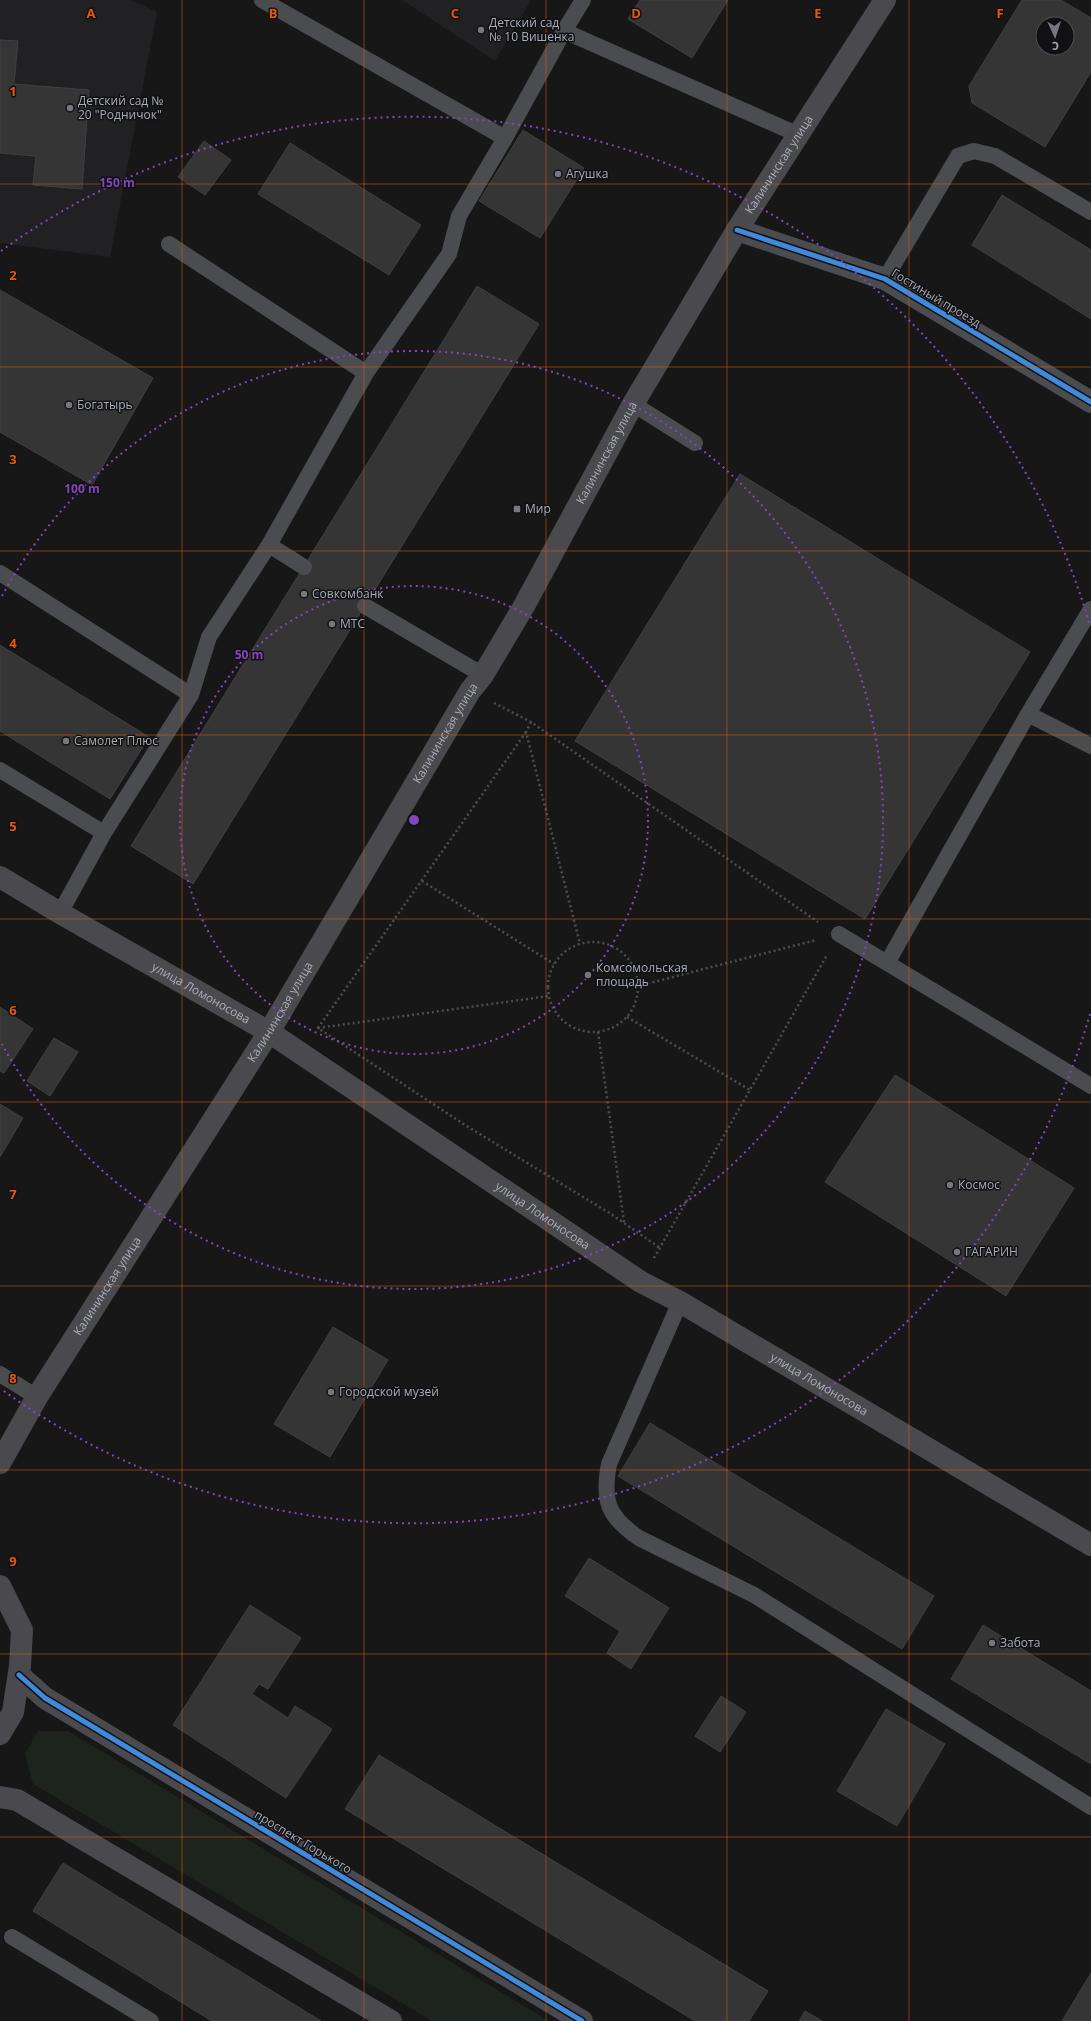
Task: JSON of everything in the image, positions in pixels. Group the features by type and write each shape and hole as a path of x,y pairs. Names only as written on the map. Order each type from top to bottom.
{"main road":[{"name":"Калининская улица","path":"0,1463 38,1397 269,1032 476,683 524,606 633,404 736,230 885,0"},
{"name":"улица Ломоносова","path":"0,876 60,913 269,1032 641,1282 680,1302 1091,1546"},
{"path":"0,1586 22,1630 19,1675 13,1712 0,1734"},
{"name":"проспект Горького","path":"19,1675 45,1698 582,2021"},
{"path":"0,1797 17,1800 390,2021"}],"street":[{"name":"Гостиный проезд","path":"736,230 886,279 1091,402"}],"lane":[{"path":"262,0 505,138"},
{"path":"60,913 104,833 191,695 209,637 269,545 366,373 449,254 459,216 583,0"},
{"path":"564,31 799,134"},
{"path":"886,279 958,156 974,152 995,156 1091,211"},
{"path":"168,244 366,373"},
{"path":"633,404 696,443"},
{"path":"269,545 304,567"},
{"path":"0,573 191,695"},
{"path":"365,606 476,683"},
{"path":"887,963 1028,714 1091,609"},
{"path":"1028,714 1091,746"},
{"path":"0,770 104,833"},
{"path":"839,934 1091,1086"},
{"path":"680,1302 609,1464 606,1480 606,1500 613,1516 626,1529 639,1538 754,1595 1091,1807"},
{"path":"0,1374 38,1397"},
{"path":"12,1937 150,2021"}],"path":[{"path":"476,683 818,922 839,934"},
{"path":"318,1028 526,732 531,722"},
{"path":"526,732 580,944"},
{"path":"422,881 554,964"},
{"path":"638,986 839,934"},
{"path":"641,1282 839,934"},
{"path":"597,942 613,946 626,956 635,970 638,986 636,1003 627,1017 614,1027 598,1032 581,1031 566,1023 555,1012 549,996 548,980 554,964 565,952 580,944 597,942"},
{"path":"318,1028 549,996"},
{"path":"627,1017 750,1090"},
{"path":"318,1028 465,1125 624,1223 660,1248"},
{"path":"598,1032 624,1223"}],"shaded area":[{"name":"Детский сад № 20 \"Родничок\"","path":"0,0 131,0 157,12 110,257 0,243"},
{"name":"Детский сад № 10 Вишенка","path":"402,0 531,0 495,61"},
{"path":"38,1731 68,1731 549,2021 432,2021 33,1784 25,1754"}],"building":[{"path":"640,0 728,0 692,58 628,19"},
{"path":"1022,0 1061,0 1091,18 1091,72 1045,147 972,103 969,86"},
{"path":"0,40 18,41 14,84 89,90 82,189 33,185 36,156 0,153"},
{"path":"523,130 584,168 540,238 479,201"},
{"path":"204,141 231,160 205,195 178,177"},
{"path":"290,143 421,225 389,275 258,194"},
{"path":"1002,195 1091,250 1091,319 972,245"},
{"path":"477,286 539,324 193,884 131,846"},
{"name":"Богатырь","path":"0,290 153,378 92,485 0,432"},
{"path":"740,474 1030,652 865,919 575,741"},
{"path":"0,645 149,737 110,799 0,731"},
{"path":"0,1007 33,1029 4,1073 0,1071"},
{"path":"54,1038 78,1052 50,1096 27,1081"},
{"name":"Космос","path":"895,1075 1074,1188 1006,1296 825,1182"},
{"path":"0,1104 23,1118 0,1157"},
{"name":"Городской музей","path":"333,1327 388,1360 330,1457 274,1424"},
{"path":"650,1423 934,1596 902,1649 618,1476"},
{"path":"589,1558 669,1608 631,1669 607,1653 620,1631 565,1596"},
{"path":"250,1605 301,1638 268,1689 259,1684 252,1694 288,1718 295,1706 332,1729 286,1798 173,1725"},
{"path":"983,1625 1091,1691 1091,1764 951,1679"},
{"path":"721,1696 746,1712 720,1752 695,1736"},
{"path":"886,1709 945,1744 897,1826 837,1791"},
{"path":"379,1755 768,1991 749,2021 695,2021 345,1809"},
{"path":"63,1863 321,2021 212,2021 33,1911"},
{"path":"1091,1973 1091,2021 1062,2021"},
{"path":"805,2011 822,2021 799,2021"}],"cycle path":[{"path":"737,230 885,279 1091,402"},
{"path":"19,1675 45,1698 582,2021"}],"place":[{"name":"Детский сад № 10 Вишенка","path":"481,30"},
{"name":"Детский сад № 20 \"Родничок\"","path":"70,108"},
{"name":"Агушка","path":"558,174"},
{"name":"Богатырь","path":"69,405"},
{"name":"Мир","path":"517,509"},
{"name":"Совкомбанк","path":"304,594"},
{"name":"МТС","path":"332,624"},
{"name":"Самолет Плюс","path":"66,741"},
{"name":"Комсомольская площадь","path":"588,975"},
{"name":"Космос","path":"950,1185"},
{"name":"ГАГАРИН","path":"957,1252"},
{"name":"Городской музей","path":"331,1392"},
{"name":"Забота","path":"992,1643"}]}
